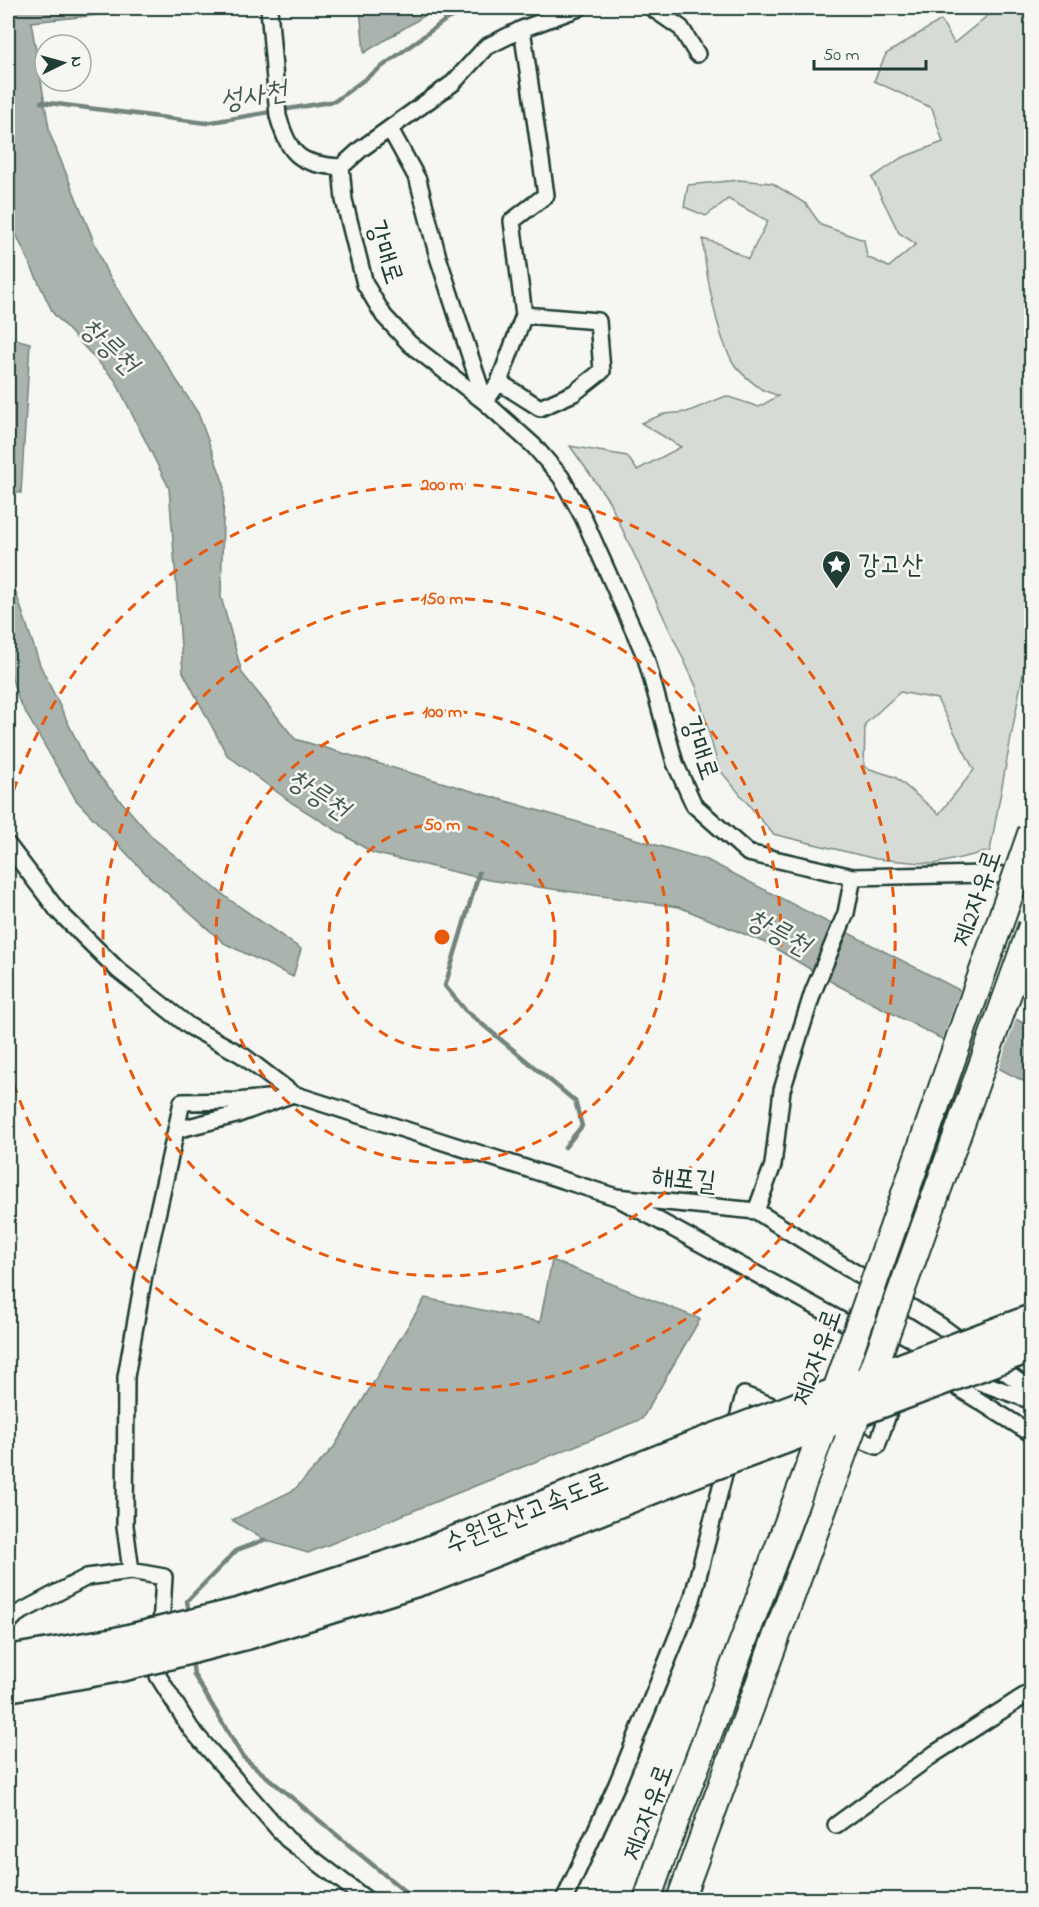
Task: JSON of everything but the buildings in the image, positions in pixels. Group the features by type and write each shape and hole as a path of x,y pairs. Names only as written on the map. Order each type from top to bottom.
{"highway":[{"name":"제2자유로","path":"647,1899 812,1459 1032,831"},
{"path":"680,1899 838,1468 1032,926"},
{"name":"수원문산고속도로","path":"8,1660 116,1642 241,1612 416,1556 693,1446 1032,1319"},
{"name":"수원문산고속도로","path":"8,1687 125,1666 250,1634 426,1579 696,1472 1032,1347"}],"street":[{"path":"269,8 278,116 289,144 305,162 341,167 361,149 453,83 486,47 522,29 579,8"},
{"path":"652,8 681,28 697,54"},
{"path":"485,402 499,382 524,315 512,221 546,195 522,29"},
{"name":"강매로","path":"390,129 418,180 438,257 485,402"},
{"name":"강매로","path":"341,167 344,200 365,284 384,316 410,344 485,402 534,446 561,477 583,517 646,658 675,763 694,805 748,853 853,877 986,874 1032,876"},
{"path":"499,382 540,408 574,393 602,371 598,321 524,315"},
{"path":"8,845 58,911 118,970 189,1026 242,1055 293,1094"},
{"path":"756,1211 773,1165 782,1090 813,992 846,913 853,877"},
{"path":"176,1130 236,1115 293,1094"},
{"path":"131,1571 125,1526 126,1377 145,1269 182,1102 237,1101 293,1094"},
{"name":"해포길","path":"293,1094 616,1197 756,1211 941,1326 1032,1390"},
{"path":"616,1197 908,1356 1032,1434"},
{"path":"908,1356 1032,1401"},
{"path":"564,1899 617,1784 692,1600 744,1395 877,1446 908,1356"},
{"path":"8,1623 17,1614 87,1577 131,1571 164,1577 158,1676 191,1729 287,1839 367,1899"},
{"path":"836,1825 934,1755 1032,1691"}],"shaded area":[{"path":"997,8 1031,8 1032,624 990,851 935,864 876,859 773,834 719,769 696,686 609,501 570,446 627,456 637,470 681,447 641,423 664,414 687,412 726,396 759,407 778,396 761,389 746,377 736,367 728,352 713,303 703,239 720,244 748,259 768,221 728,199 706,216 684,207 688,185 739,180 772,183 806,204 821,225 864,240 867,257 889,267 916,244 899,233 872,178 901,158 943,142 932,108 874,81 886,54 941,20 954,43","holes":["900,692 937,699 974,770 939,814 895,777 864,767 865,724"]}],"water":[{"name":"창릉천","path":"8,8 137,8 137,11 31,22 33,93 43,93 50,134 106,271 198,413 224,484 221,597 242,673 295,739 707,860 1031,1027 1031,1085 837,985 768,944 679,907 489,880 373,853 292,803 227,755 183,672 169,488 115,380 53,313 8,217"},
{"path":"360,8 437,8 364,53"},
{"path":"8,337 30,343 21,493 8,492"},
{"path":"8,569 40,665 87,762 153,838 230,900 301,949 293,977 224,943 149,877 76,800 19,701 8,667"},
{"path":"552,1260 700,1319 642,1419 308,1553 264,1540 232,1520 294,1490 334,1447 425,1298 540,1322"}],"pier":[{"path":"961,987 1017,1016 998,1071 941,1043"}],"waterway":[{"name":"성사천","path":"41,102 206,123 335,101 447,19 477,8"},
{"path":"479,873 445,986 465,1010 575,1101 582,1126 565,1147"},
{"path":"189,1613 187,1601 237,1550 264,1540"},
{"path":"192,1658 194,1675 243,1757 415,1900"}],"place":[{"name":"강고산","path":"837,590"}]}
